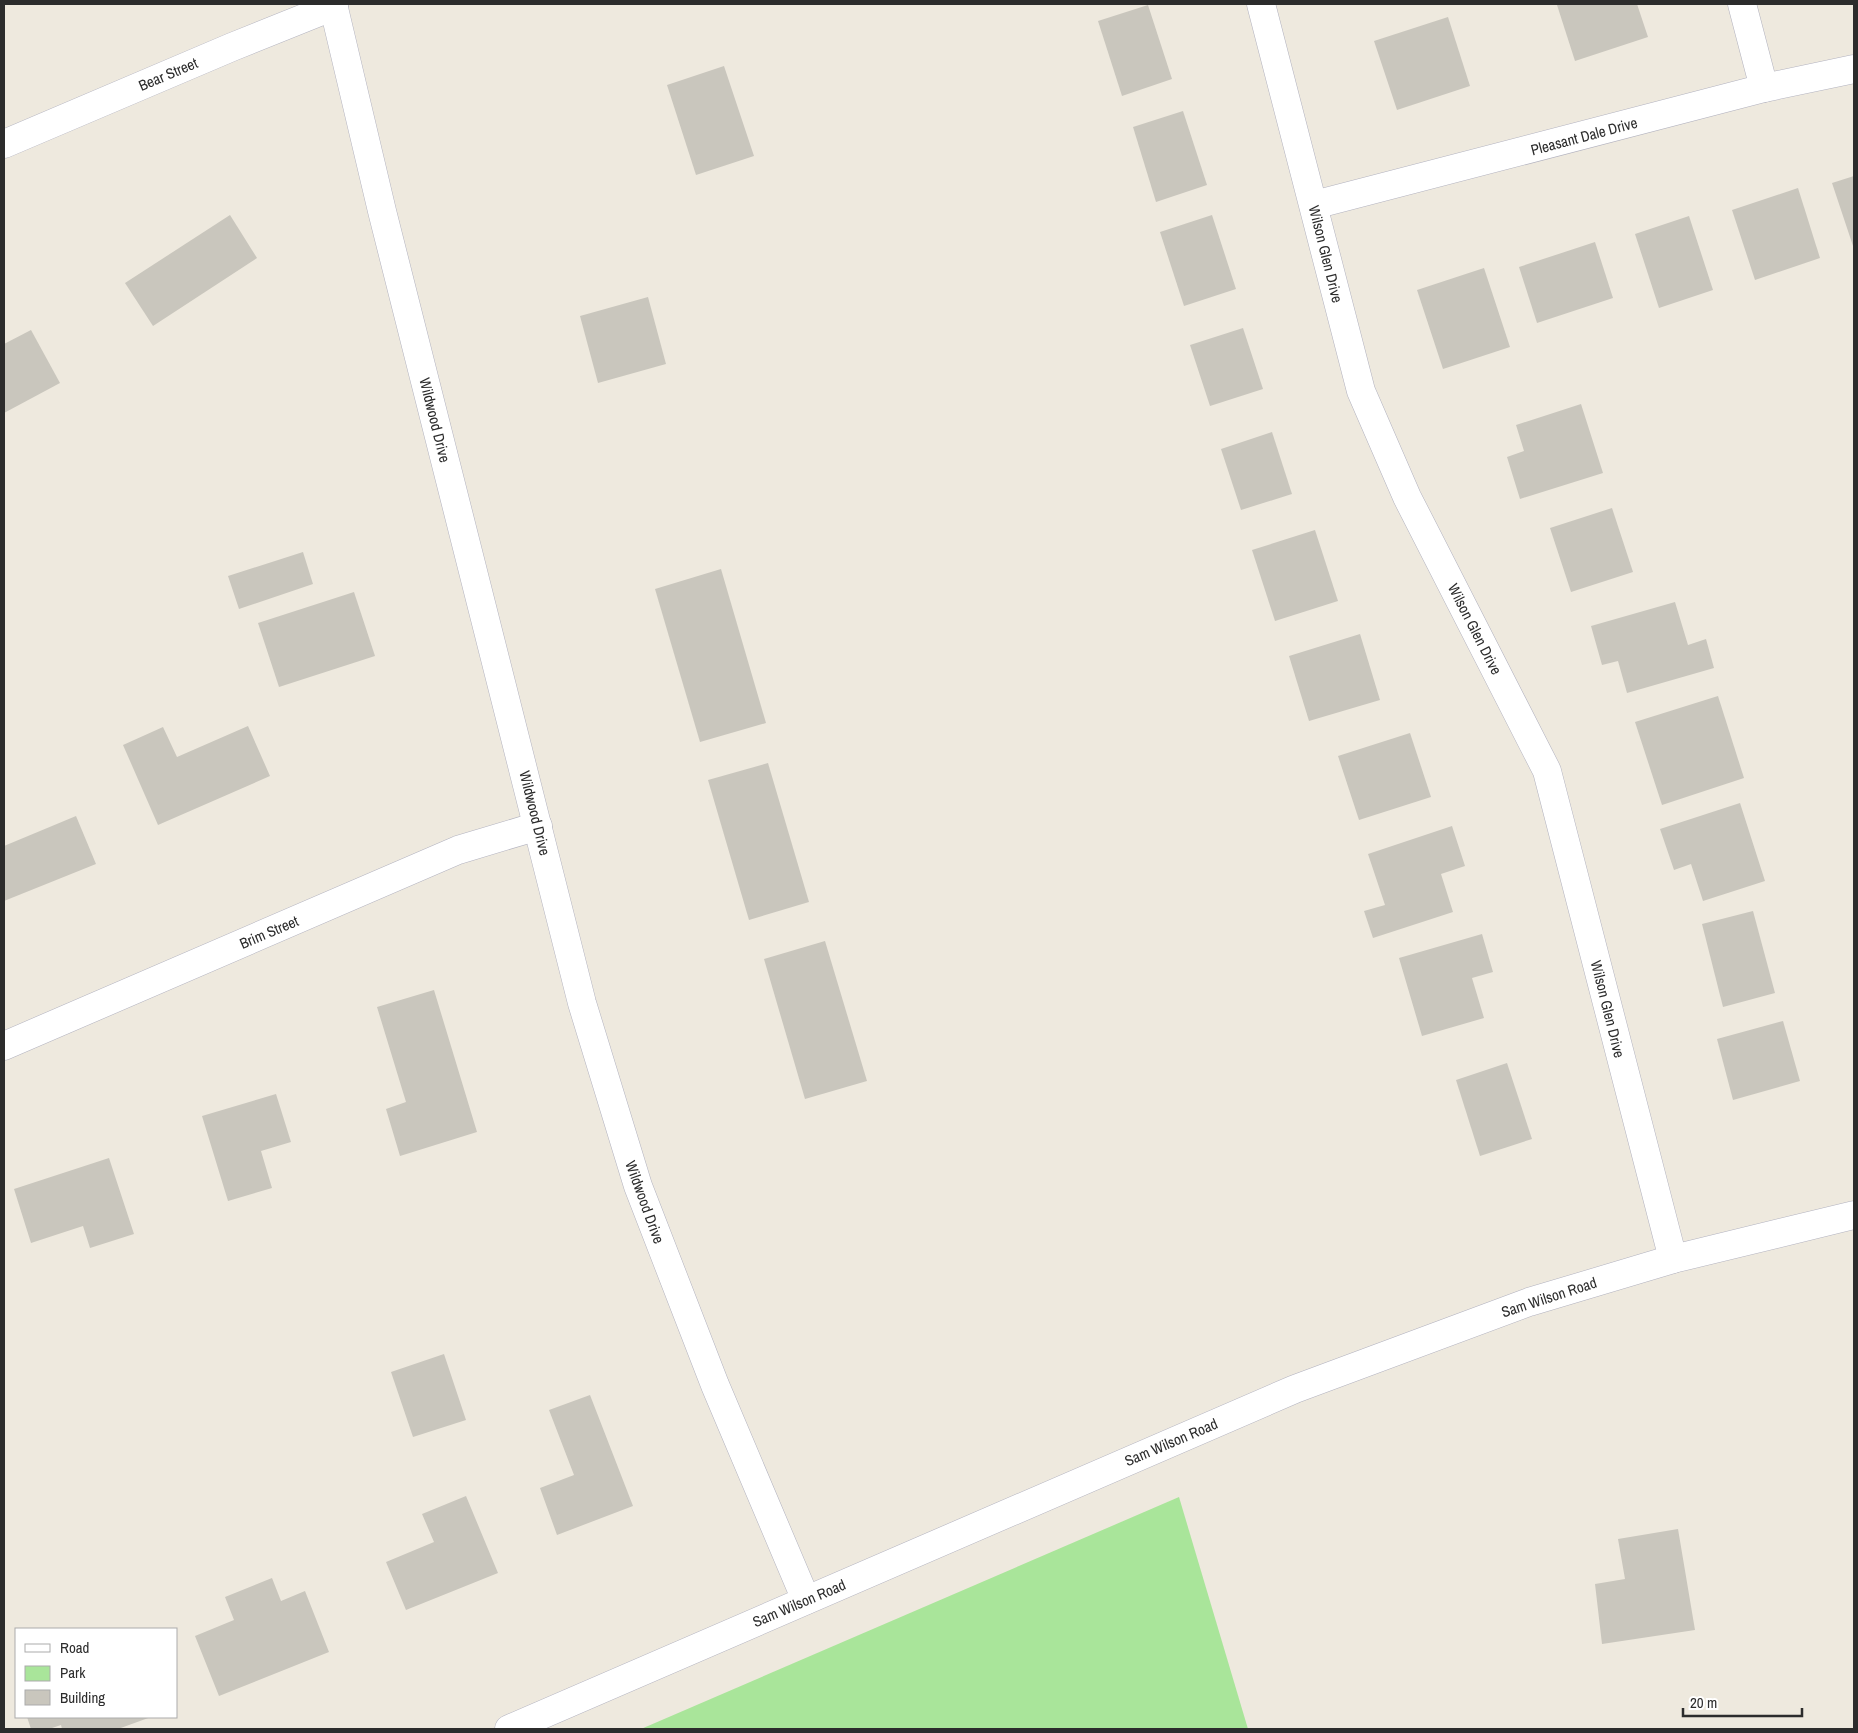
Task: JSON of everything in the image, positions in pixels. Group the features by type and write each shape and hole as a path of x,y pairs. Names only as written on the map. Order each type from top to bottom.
{"street":[{"name":"Wilson Glen Drive","path":"1262,4 1361,392 1407,497 1547,770 1673,1259"},
{"path":"1742,4 1764,88"},
{"name":"Bear Street","path":"4,144 333,5"},
{"name":"Wildwood Drive","path":"333,5 382,211 582,1003 638,1186 715,1385 806,1600"},
{"name":"Pleasant Dale Drive","path":"1314,205 1764,88 1854,69"},
{"name":"Brim Street","path":"4,1046 458,850 538,826"},
{"name":"Sam Wilson Road","path":"508,1729 1295,1389 1529,1302 1673,1259 1854,1215"}],"green space":[{"path":"1179,1497 1248,1729 641,1729"}],"building":[{"path":"1637,4 1648,37 1575,61 1557,5"},
{"path":"1148,5 1172,79 1122,96 1098,21"},
{"path":"1448,17 1470,86 1397,110 1374,41"},
{"path":"724,66 754,156 696,175 667,85"},
{"path":"1183,111 1207,185 1156,202 1133,127"},
{"path":"1854,176 1854,249 1832,183"},
{"path":"1798,188 1820,258 1755,280 1732,210"},
{"path":"230,215 257,258 153,326 125,283"},
{"path":"1212,215 1236,289 1184,306 1160,232"},
{"path":"1689,216 1713,290 1659,308 1635,234"},
{"path":"1595,242 1613,298 1537,323 1519,267"},
{"path":"1484,268 1510,347 1443,369 1417,290"},
{"path":"648,297 666,364 598,383 580,316"},
{"path":"1243,328 1263,389 1210,406 1190,345"},
{"path":"31,330 60,383 4,413 4,344"},
{"path":"1581,404 1603,473 1520,499 1507,457 1524,451 1516,425"},
{"path":"1272,432 1292,494 1241,510 1221,449"},
{"path":"1612,508 1633,572 1571,592 1550,528"},
{"path":"1315,530 1338,601 1275,621 1252,550"},
{"path":"303,552 313,584 239,609 228,576"},
{"path":"721,569 766,723 700,742 655,589"},
{"path":"354,592 375,656 279,687 258,623"},
{"path":"1675,602 1688,645 1706,639 1714,668 1627,693 1618,661 1602,665 1591,626"},
{"path":"1360,634 1380,700 1309,721 1289,656"},
{"path":"1718,696 1744,778 1662,805 1635,722"},
{"path":"248,726 270,776 158,825 123,745 163,727 177,757"},
{"path":"1410,733 1431,797 1359,820 1338,756"},
{"path":"768,763 809,902 749,920 708,780"},
{"path":"1740,803 1765,881 1703,901 1691,864 1674,870 1660,829"},
{"path":"76,816 96,864 4,901 4,846"},
{"path":"1452,826 1465,866 1441,874 1453,912 1373,938 1364,911 1385,905 1368,854"},
{"path":"1753,911 1775,993 1723,1007 1702,924"},
{"path":"1482,934 1493,972 1472,978 1484,1018 1422,1036 1399,958"},
{"path":"825,941 867,1081 805,1099 764,959"},
{"path":"434,990 477,1132 400,1156 386,1109 406,1102 377,1007"},
{"path":"1783,1021 1800,1081 1733,1100 1717,1039"},
{"path":"1507,1063 1532,1139 1480,1156 1456,1080"},
{"path":"276,1094 291,1142 261,1151 272,1188 228,1201 202,1116"},
{"path":"109,1158 134,1234 90,1248 83,1226 31,1243 14,1189"},
{"path":"444,1354 466,1420 413,1437 391,1372"},
{"path":"590,1395 633,1506 557,1535 540,1488 574,1475 549,1410"},
{"path":"466,1496 498,1573 406,1610 386,1562 434,1542 422,1514"},
{"path":"1678,1529 1695,1630 1602,1644 1595,1584 1625,1579 1618,1539"},
{"path":"272,1578 281,1601 305,1591 329,1652 219,1696 195,1636 234,1620 225,1597"},
{"path":"27,1718 148,1718 118,1729 62,1729 61,1725 49,1729 31,1729"}]}
